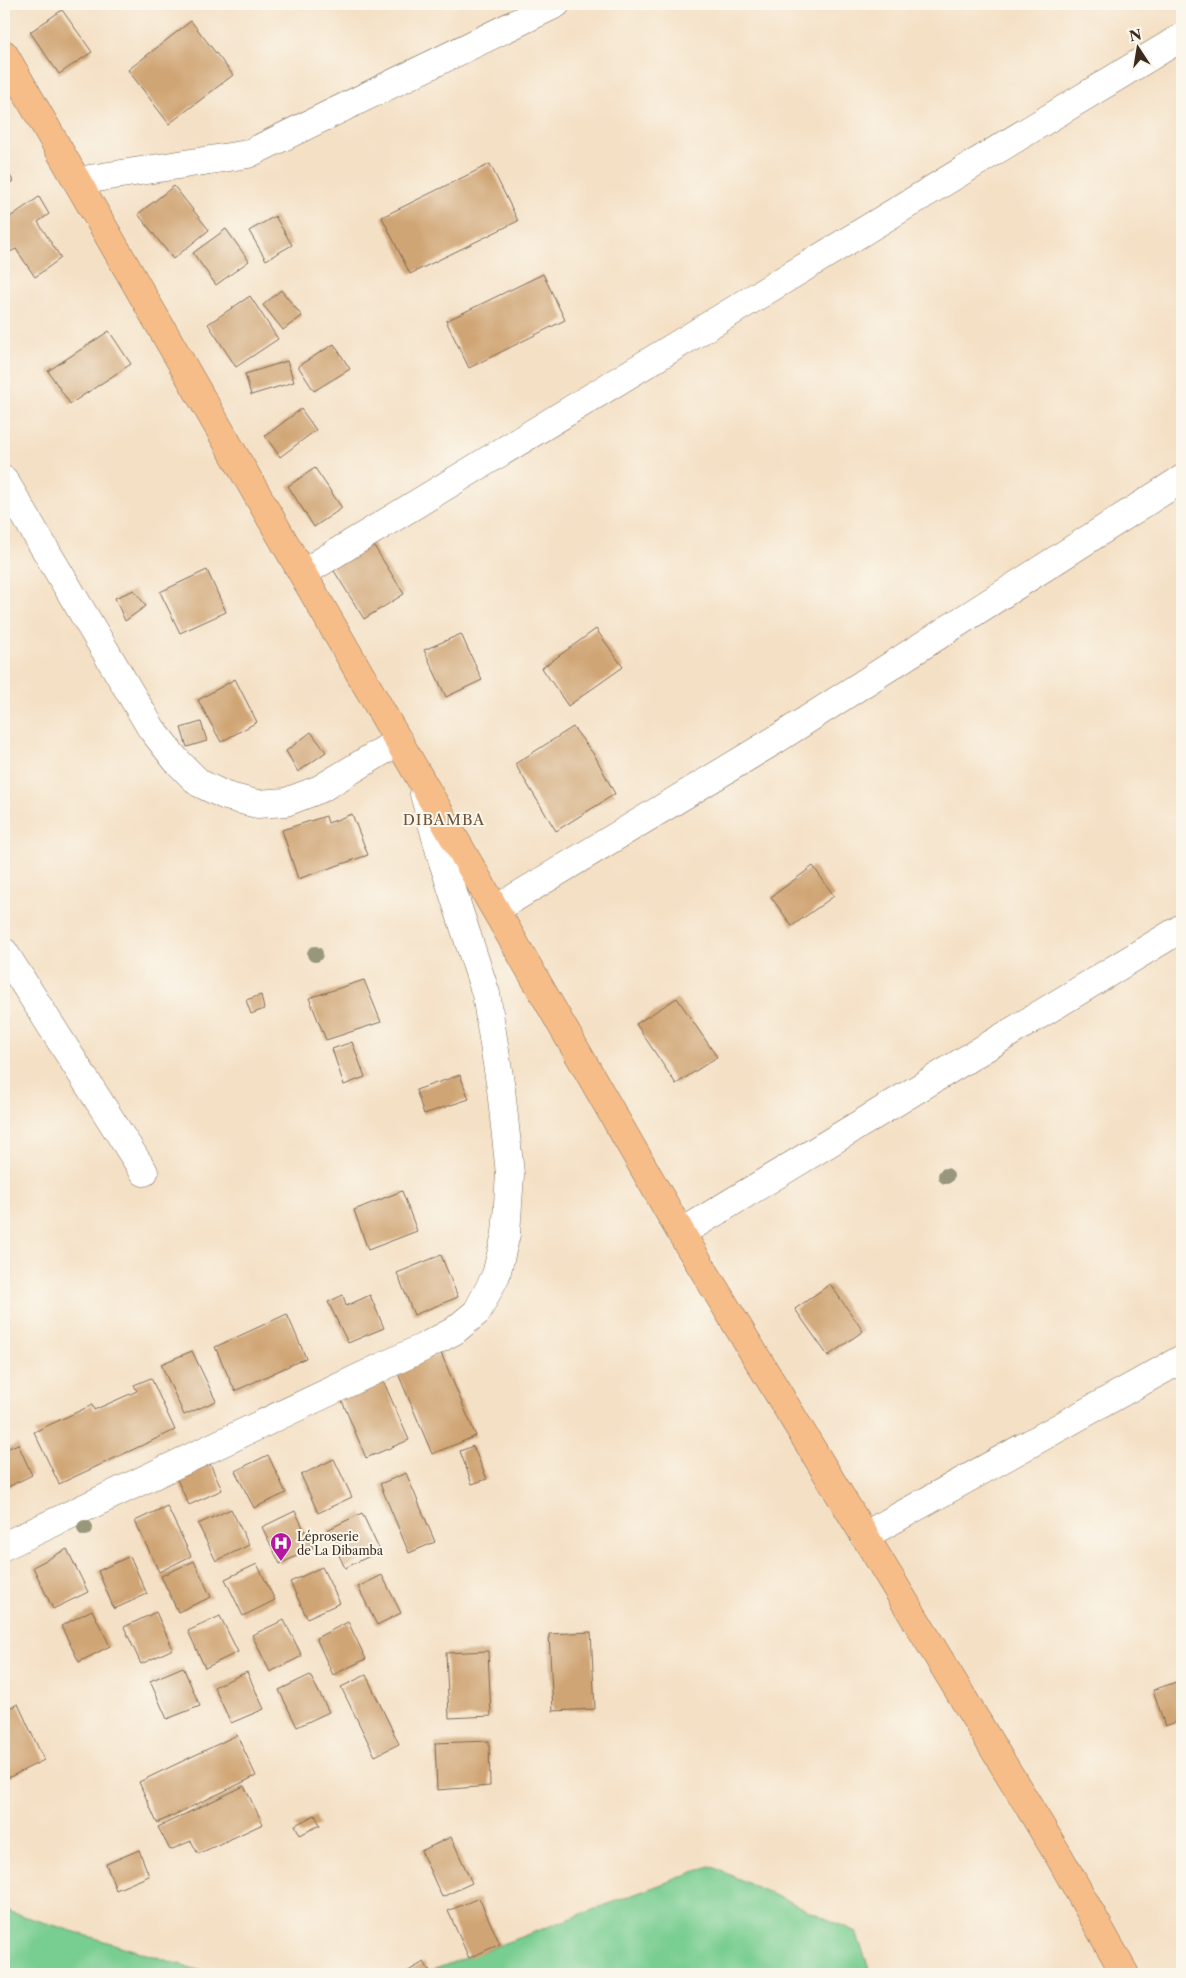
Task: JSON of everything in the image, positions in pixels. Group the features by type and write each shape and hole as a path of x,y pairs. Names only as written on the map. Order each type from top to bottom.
{"main road":[{"path":"4,54 400,741 681,1234 1060,1858 1125,1974"}],"street":[{"path":"77,181 248,154 556,4"},
{"path":"303,573 1182,37"},
{"path":"496,909 778,739 1182,479"},
{"path":"4,480 151,728 176,760 199,783 226,796 257,804 286,802 320,789 400,741"},
{"path":"4,1546 424,1347 454,1331 477,1312 496,1275 506,1234 510,1174 501,1089 486,994 442,859 418,773"},
{"path":"681,1234 1182,928"},
{"path":"4,952 144,1172"},
{"path":"864,1536 1182,1360"}],"green space":[{"path":"710,1866 856,1932 871,1974 422,1974"},
{"path":"4,1910 211,1974 4,1974"}],"building":[{"path":"62,10 92,52 59,74 30,32"},
{"path":"191,21 233,75 169,124 128,70"},
{"path":"490,164 518,221 410,274 382,217"},
{"path":"4,165 13,181 4,187"},
{"path":"174,186 209,230 173,259 138,214"},
{"path":"39,197 49,214 38,222 61,258 35,277 16,249 4,255 4,221"},
{"path":"275,216 292,245 266,260 249,231"},
{"path":"226,229 249,261 216,285 193,253"},
{"path":"543,274 565,320 469,368 446,321"},
{"path":"281,290 302,316 283,330 263,305"},
{"path":"250,296 278,339 236,367 208,324"},
{"path":"109,331 131,364 70,404 48,371"},
{"path":"334,344 350,369 314,391 298,366"},
{"path":"287,361 294,382 251,395 245,374"},
{"path":"301,409 316,430 280,457 265,436"},
{"path":"315,468 342,508 314,527 288,486"},
{"path":"371,541 404,594 364,619 331,566"},
{"path":"207,570 226,612 180,633 160,592"},
{"path":"134,590 146,606 125,621 115,598"},
{"path":"596,629 623,667 568,706 542,668"},
{"path":"461,634 482,680 446,697 424,650"},
{"path":"235,679 257,722 221,742 198,700"},
{"path":"201,722 207,741 187,747 181,728"},
{"path":"573,727 595,756 615,794 556,831 515,764"},
{"path":"311,732 326,752 298,772 286,751"},
{"path":"352,814 368,855 298,879 282,830 326,816 328,823"},
{"path":"813,866 834,896 792,926 771,897"},
{"path":"364,980 381,1022 326,1040 309,998"},
{"path":"261,995 264,1009 251,1014 246,1000"},
{"path":"677,998 717,1057 676,1084 636,1024"},
{"path":"352,1042 365,1077 344,1085 332,1049"},
{"path":"460,1075 469,1099 424,1114 416,1090"},
{"path":"402,1191 417,1231 368,1250 354,1210"},
{"path":"441,1255 458,1297 414,1315 397,1273"},
{"path":"830,1284 863,1331 828,1356 795,1309"},
{"path":"343,1295 346,1306 370,1295 384,1328 348,1343 328,1302"},
{"path":"287,1314 306,1358 235,1391 215,1347"},
{"path":"192,1351 216,1401 184,1415 161,1364"},
{"path":"441,1353 476,1436 432,1454 397,1371"},
{"path":"151,1378 175,1430 59,1484 34,1432 92,1405 94,1410 137,1391 134,1385"},
{"path":"382,1378 409,1440 366,1458 340,1396"},
{"path":"18,1444 32,1475 4,1489 4,1450"},
{"path":"473,1446 487,1479 472,1484 460,1451"},
{"path":"205,1453 222,1490 189,1505 172,1469"},
{"path":"268,1455 286,1493 254,1508 235,1471"},
{"path":"334,1459 352,1497 318,1513 301,1475"},
{"path":"406,1473 435,1542 409,1553 380,1484"},
{"path":"167,1506 191,1556 159,1572 135,1521"},
{"path":"231,1509 249,1545 216,1561 198,1524"},
{"path":"295,1511 313,1548 280,1564 262,1527"},
{"path":"362,1513 380,1551 345,1568 327,1530"},
{"path":"67,1549 88,1592 53,1609 33,1567"},
{"path":"130,1556 147,1594 114,1609 98,1571"},
{"path":"194,1561 211,1597 178,1612 161,1576"},
{"path":"257,1564 275,1600 243,1616 225,1579"},
{"path":"322,1567 340,1603 307,1618 290,1582"},
{"path":"382,1575 401,1613 377,1625 358,1587"},
{"path":"92,1610 110,1646 79,1662 61,1626"},
{"path":"156,1612 173,1649 141,1664 124,1627"},
{"path":"220,1616 238,1652 205,1668 188,1631"},
{"path":"284,1620 302,1656 270,1672 252,1635"},
{"path":"348,1622 366,1659 333,1675 316,1638"},
{"path":"591,1632 595,1709 553,1711 549,1634"},
{"path":"488,1651 491,1716 449,1718 446,1653"},
{"path":"183,1667 200,1706 167,1719 150,1681"},
{"path":"247,1672 264,1709 231,1723 214,1687"},
{"path":"310,1675 329,1712 297,1727 279,1690"},
{"path":"366,1675 399,1744 375,1756 341,1687"},
{"path":"1182,1680 1182,1720 1165,1726 1153,1690"},
{"path":"18,1704 44,1760 4,1780 4,1710"},
{"path":"237,1735 256,1776 157,1823 139,1782"},
{"path":"489,1741 490,1786 437,1790 435,1743"},
{"path":"244,1786 263,1824 198,1854 191,1841 170,1850 158,1827"},
{"path":"315,1815 320,1825 300,1835 295,1825"},
{"path":"451,1837 472,1883 442,1897 421,1851"},
{"path":"139,1850 149,1876 116,1890 106,1864"},
{"path":"479,1898 500,1944 469,1958 448,1911"},
{"path":"424,1962 431,1974 403,1974"}],"place":[{"name":"Léproserie de La Dibamba","path":"281,1562"}],"district":[{"name":"DIBAMBA","path":"444,819"}]}
